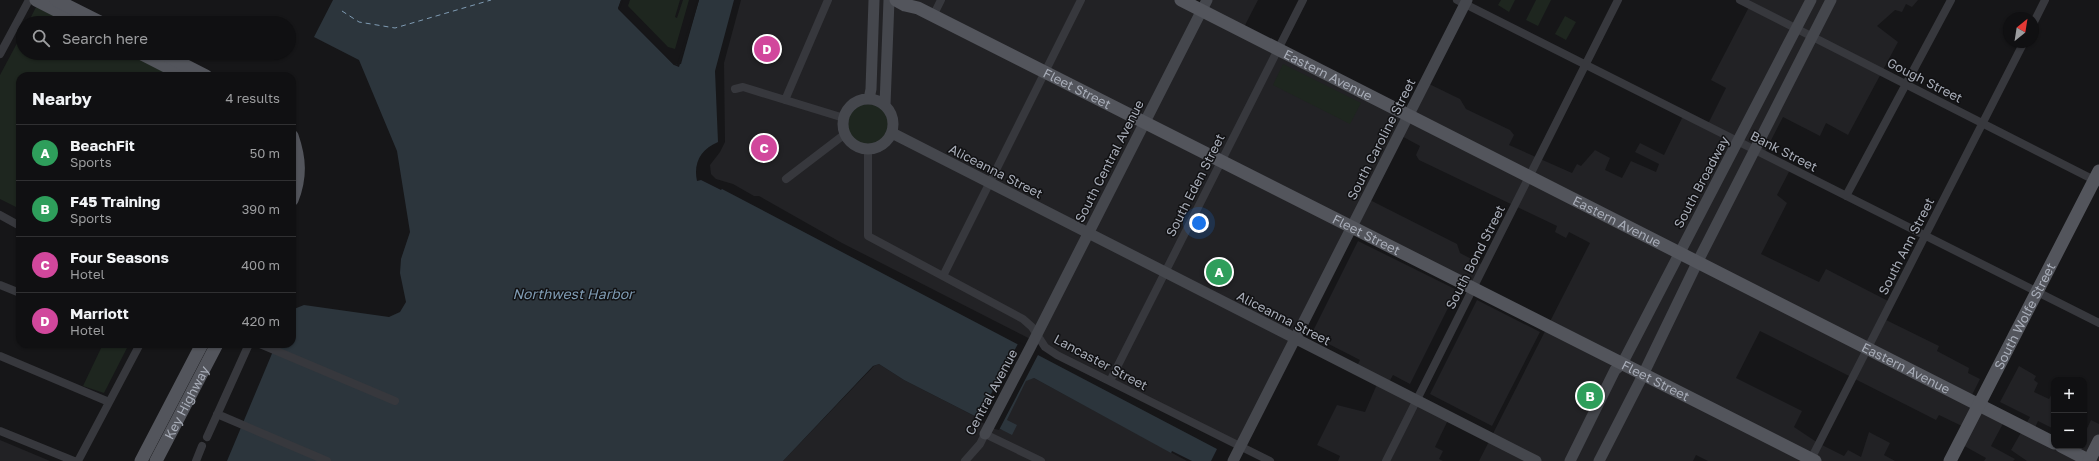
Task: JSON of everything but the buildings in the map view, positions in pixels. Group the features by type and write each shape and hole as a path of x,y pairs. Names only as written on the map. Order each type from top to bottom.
{"main road":[{"path":"36,0 67,16"},
{"path":"56,0 88,16"},
{"path":"869,99 871,89 874,0"},
{"path":"885,105 869,99 854,104 844,118 845,134 854,145 868,149 881,146 892,134 893,118 885,105 889,0"},
{"name":"Fleet Street","path":"896,0 905,5 914,4 933,16 1044,73 1812,460"},
{"name":"Eastern Avenue","path":"1181,0 1204,5 1278,49 2051,441"},
{"name":"South Broadway","path":"1570,461 1615,370 1622,364 1811,0"},
{"path":"1600,461 1698,261 1831,0"},
{"name":"South Caroline Street","path":"1233,461 1408,115 1463,1"},
{"name":"South Central Avenue","path":"1037,335 1204,5"},
{"path":"154,60 177,72"},
{"path":"175,60 198,72"},
{"name":"Aliceanna Street","path":"892,134 1536,461"},
{"path":"296,152 299,164 299,177 296,187"},
{"name":"South Wolfe Street","path":"1950,461 2097,178"},
{"name":"Central Avenue","path":"987,431 1037,335"},
{"name":"Key Highway","path":"141,461 200,348"},
{"name":"Key Highway","path":"156,461 215,348"},
{"path":"2066,449 2089,461 2099,441"}],"street":[{"path":"20,16 29,0"},
{"path":"785,100 828,0"},
{"path":"933,16 941,0"},
{"path":"943,276 1081,0"},
{"name":"South Eden Street","path":"1110,381 1303,0"},
{"name":"South Bond Street","path":"1386,461 1618,0"},
{"name":"Gough Street","path":"1740,0 1982,123 2097,178"},
{"path":"1846,196 1951,0"},
{"path":"2039,13 2046,0"},
{"name":"Bank Street","path":"1463,1 2099,323"},
{"path":"0,54 16,24"},
{"name":"South Ann Street","path":"1812,460 1867,348 2021,48"},
{"path":"735,89 743,87 844,118"},
{"path":"786,179 845,134"},
{"name":"Lancaster Street","path":"868,149 868,236 1023,319 1037,335 1042,344 1049,350 1270,461"},
{"path":"0,215 16,224"},
{"path":"0,285 16,291"},
{"path":"78,461 138,348"},
{"path":"207,437 247,348"},
{"path":"269,348 395,401"},
{"path":"0,356 109,402"},
{"path":"217,414 327,461"},
{"path":"0,431 74,461"},
{"path":"987,431 1041,461"},
{"name":"Central Avenue","path":"965,461 980,444 987,431"},
{"path":"196,461 202,446"}],"shaded area":[{"path":"630,0 680,0 675,17 677,18 683,0 689,0 675,49 668,47 628,6"},
{"path":"741,0 1181,0 1202,11 1207,0 1258,0 1242,31 1407,115 1425,82 1460,99 1466,109 1510,130 1514,135 1509,145 1572,173 1577,164 1581,166 1595,150 1610,158 1605,170 1622,178 1631,161 1656,172 1659,164 1635,152 1640,143 1664,155 1685,112 1708,124 1726,88 1711,80 1749,7 1736,0 1918,0 1912,7 1906,4 1902,12 1895,10 1877,26 1898,42 1848,135 1826,123 1820,136 1783,117 1765,152 1792,166 1777,195 1787,203 1761,254 1819,282 1826,269 1890,302 1882,318 1939,346 1937,351 1969,368 1968,373 1980,379 1970,399 2006,418 1991,446 2015,459 2013,461 1984,461 1986,458 1959,443 1966,428 1939,415 1936,420 1760,331 1736,378 1802,411 1794,427 1818,443 1844,456 1848,450 1861,457 1869,432 1890,443 1884,455 1895,461 1708,461 1696,455 1693,461 1479,461 1590,243 1569,232 1566,238 1555,232 1557,226 1419,160 1416,155 1420,146 1398,134 1366,198 1457,244 1460,253 1483,265 1471,289 1351,228 1240,446 842,243 759,196 754,196 733,184 716,179 711,174 710,165 720,152 725,142 724,63"},
{"path":"1501,0 1515,0 1509,12 1498,5"},
{"path":"1536,0 1551,0 1538,26 1526,20"},
{"path":"36,7 54,16 32,16"},
{"path":"1565,16 1576,22 1566,40 1555,34"},
{"path":"16,45 16,60 141,60 164,72 16,72 16,207 0,199 0,75"},
{"path":"1283,64 1361,103 1350,124 1273,85"},
{"path":"872,104 879,107 885,113 888,124 887,132 879,141 872,144 864,144 857,141 849,132 848,120 851,113 860,105"},
{"path":"1358,241 1457,290 1410,384 1393,375 1387,386 1449,418 1435,447 1443,451 1439,459 1443,461 1338,461 1340,456 1317,445 1337,405 1365,412 1378,382 1355,370 1360,360 1311,335"},
{"path":"1477,300 1540,332 1492,426 1430,394"},
{"path":"101,348 127,348 104,393 83,386"},
{"path":"879,364 904,380 1002,430 1026,380 1034,378 1187,461 783,461 874,366"},
{"path":"2019,366 2036,376 2034,380 2038,383 2034,392 2049,399 2051,395 2051,428 2038,421 2033,432 2051,441 2051,449 2065,449 2075,454 2078,449 2087,449 2087,429 2091,420 2099,424 2099,461 2027,461 2011,450 2030,417 2000,402"},
{"path":"0,440 50,461 0,461"}],"water":[{"name":"Northwest Harbor","path":"333,0 621,0 618,9 674,65 681,64 699,0 734,0 715,71 718,142 707,149 700,157 696,168 697,181 701,180 721,190 722,189 1217,449 1211,461 1192,461 1172,451 1171,453 1034,378 1026,381 1007,420 1017,425 1012,435 904,380 879,364 873,366 783,461 227,461 274,348 296,348 296,308 304,305 389,317 400,312 406,302 400,273 401,259 410,232 397,151 359,60 314,37"}],"pier":[{"path":"621,0 623,0 620,8 677,65 697,0 699,0 679,67 674,65 618,8"},
{"path":"1019,342 1039,353 999,430 995,429 977,420"}],"ferry route":[{"path":"342,11 359,22 395,28 491,0"}],"place":[{"name":"Marriott","path":"767,49"},
{"name":"Four Seasons","path":"764,148"},
{"name":"BeachFit","path":"1219,272"},
{"name":"F45 Training","path":"1590,396"}]}
